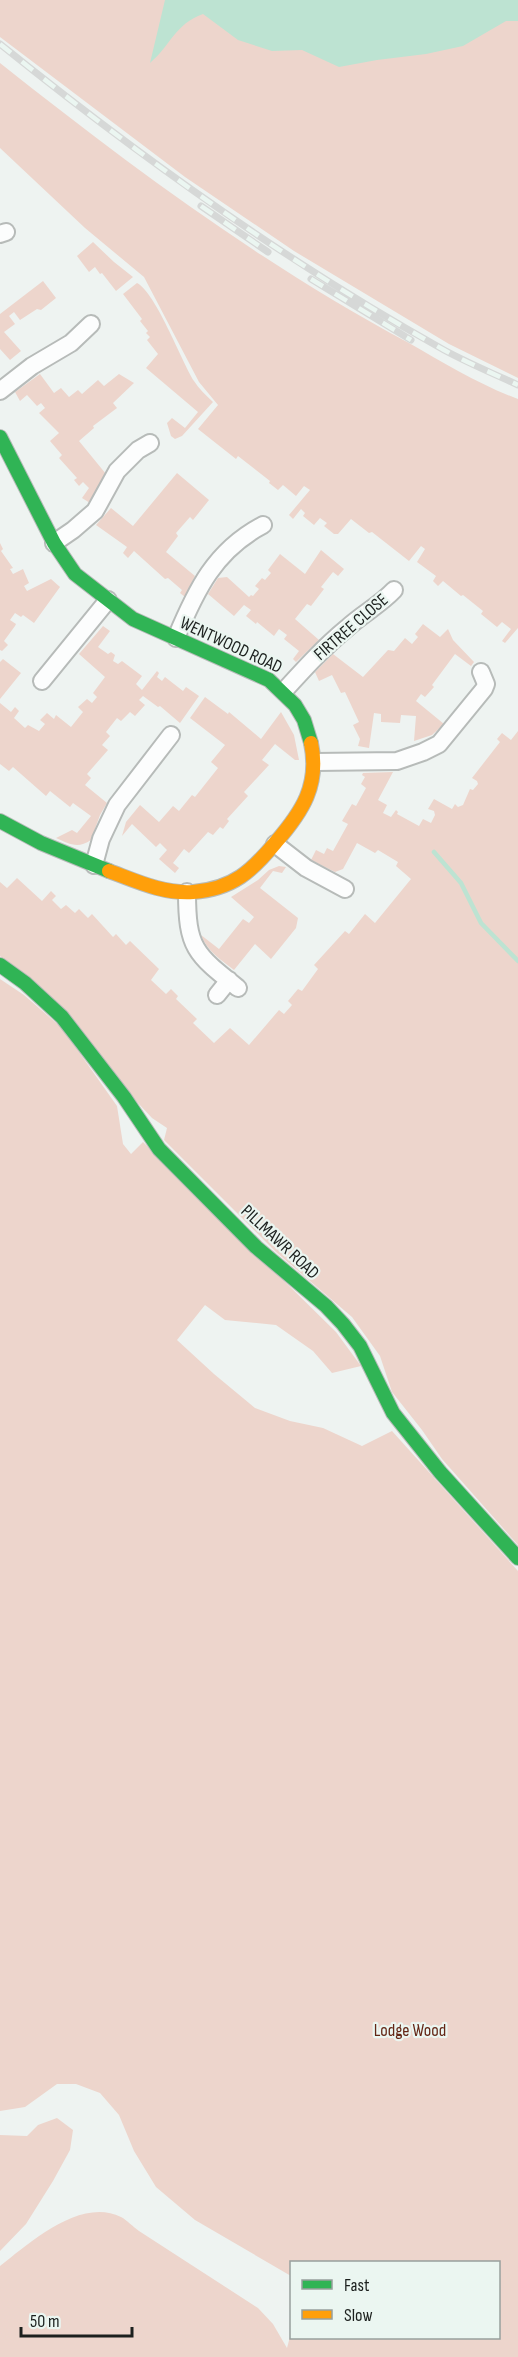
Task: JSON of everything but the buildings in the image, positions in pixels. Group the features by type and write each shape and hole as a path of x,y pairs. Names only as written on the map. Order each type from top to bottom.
{"street":[{"path":"0,391 32,366 71,343 91,324"},
{"name":"WENTWOOD ROAD","path":"0,437 54,543 75,574 133,619 269,680 284,691 297,707 310,733 316,762 305,805 255,867 241,878 203,890 187,892 159,889 26,837 0,821"},
{"path":"54,543 95,511 117,471 138,450 150,443"},
{"path":"176,638 192,601 211,567 249,533 263,525"},
{"name":"FIRTREE CLOSE","path":"284,691 333,640 352,623 379,606 394,590"},
{"path":"42,681 108,600"},
{"path":"316,762 397,761 439,744 484,689 486,684 481,672"},
{"path":"94,865 101,839 117,805 171,735"},
{"path":"275,844 306,867 345,889"},
{"path":"187,892 187,915 196,951 233,984 217,995"},
{"name":"PILLMAWR ROAD","path":"0,965 25,983 62,1017 124,1097 159,1149 256,1246 326,1306 343,1324 360,1346 393,1413 440,1472 518,1558"}],"green space":[{"path":"0,0 518,0 518,378 449,344 294,251 185,177 0,37"},
{"path":"0,63 148,176 302,281 462,373 518,399 518,628 505,643 502,641 511,629 502,622 497,627 481,614 483,611 463,595 461,596 443,581 438,586 433,581 436,576 417,562 425,549 421,546 409,561 351,519 338,534 334,534 324,526 327,523 320,518 314,525 303,516 305,513 301,509 293,519 289,515 310,490 304,486 296,496 283,485 278,490 238,456 236,459 198,429 218,405 199,382 144,277 85,228 0,148"},
{"path":"93,242 133,277 116,291 102,273 100,274 95,267 89,272 77,256"},
{"path":"43,281 56,298 41,310 37,309 20,320 14,312 9,316 15,324 4,332 21,351 10,360 0,349 0,314"},
{"path":"137,283 144,289 160,313 194,381 213,402 182,436 175,439 171,436 167,423 172,418 185,428 198,412 146,368 158,354 147,340 150,337 140,321 142,319 123,294"},
{"path":"40,374 54,393 61,388 69,397 78,390 82,394 98,380 104,386 119,374 134,383 113,403 117,408 93,426 94,428 79,441 106,474 90,503 82,498 89,488 83,482 79,486 74,480 77,478 59,458 62,455 50,441 59,433 39,413 45,408 41,403 37,406 27,395 20,401 15,392"},
{"path":"177,473 209,500 193,520 190,517 176,533 178,536 166,552 195,576 185,597 180,593 182,590 168,578 165,579 134,551 128,558 123,553 127,547 96,525 111,508 133,526"},
{"path":"0,543 3,549 1,551 13,568 10,569 13,574 23,569 29,583 24,586 27,591 51,579 60,587 34,623 23,615 21,617 15,613 10,620 16,624 4,641 8,645 2,651 0,650"},
{"path":"321,550 344,569 338,576 333,572 321,587 324,589 311,606 307,604 295,619 319,640 296,662 293,659 299,651 284,639 287,635 279,629 274,636 257,622 256,624 246,616 251,610 244,605 234,616 208,594 218,578 227,577 249,597 253,596 259,589 255,586 271,573 268,570 280,554 305,574"},
{"path":"423,624 440,637 448,629 453,640 474,662 471,666 455,654 432,685 434,687 425,697 421,694 416,701 444,724 432,735 414,741 416,716 401,715 400,723 381,722 381,714 374,713 369,748 358,746 360,739 353,725 359,722 345,692 341,693 332,675 319,681 315,672 333,654 363,677 388,650 394,651 405,638 412,644 418,637 415,634"},
{"path":"103,626 110,631 98,647 108,654 111,652 115,655 113,661 118,664 122,661 142,676 136,684 142,690 157,671 159,673 157,677 162,681 165,677 183,691 186,687 199,696 180,723 160,706 158,707 143,696 139,700 145,705 135,716 130,712 121,721 117,718 106,732 110,736 102,745 108,750 87,774 91,778 85,785 107,803 91,840 73,845 56,838 72,830 77,833 91,816 73,803 70,807 50,791 46,796 13,767 9,771 0,764 0,703 11,712 15,707 19,711 14,718 25,728 28,725 39,731 45,724 40,720 47,713 54,719 56,715 71,727 83,712 78,707 87,699 92,703 97,697 93,693 105,677 79,654"},
{"path":"3,659 21,673 0,699 0,662"},
{"path":"205,697 228,714 229,712 261,739 281,712 294,735 299,760 295,760 275,744 262,760 269,765 244,792 248,796 227,819 229,821 223,829 220,827 213,835 208,832 189,853 184,849 173,863 179,868 175,873 159,859 167,850 160,843 156,847 132,824 122,836 126,822 140,805 159,822 173,806 179,811 192,795 195,797 218,768 211,762 225,745 190,718"},
{"path":"518,731 518,1545 442,1459 392,1392 380,1356 352,1317 276,1252 164,1140 167,1128 152,1118 0,956 0,882 7,888 17,878 42,901 51,891 56,896 52,900 61,909 66,905 75,913 79,909 88,918 92,914 113,937 116,934 126,945 130,941 159,969 151,980 166,994 171,989 178,996 176,999 197,1019 193,1023 214,1043 230,1028 249,1045 279,1010 284,1014 292,1005 288,1001 298,989 302,991 318,969 314,965 345,931 349,934 365,914 375,923 411,879 396,866 398,862 378,850 375,853 357,843 343,869 335,872 311,860 316,850 324,854 327,848 333,851 348,824 342,821 352,804 356,806 366,788 361,784 365,777 363,773 393,772 378,800 387,805 383,813 391,817 396,810 397,814 419,826 423,819 431,823 435,815 434,811 428,809 434,799 452,809 455,804 458,807 463,805 470,789 473,790 478,784 472,778 500,742 497,739 502,733 511,740"},
{"path":"279,866 286,867 282,873 273,871 260,888 298,918 296,928 271,959 255,944 234,970 219,959 201,935 219,949 243,919 249,923 254,917 231,897 269,870"},
{"name":"Lodge Wood","path":"0,979 24,995 62,1028 117,1106 123,1144 131,1154 143,1142 336,1332 361,1366 332,1373 313,1351 276,1325 225,1320 205,1305 177,1340 255,1408 290,1421 323,1428 362,1446 392,1431 518,1571 518,2357 0,2357 0,2266 56,2225 89,2213 105,2212 121,2217 258,2308 273,2324 287,2348 290,2337 290,2339 500,2339 500,2261 290,2261 290,2275 195,2220 156,2187 134,2151 119,2115 100,2093 76,2084 57,2084 25,2107 0,2111"},
{"path":"57,2118 73,2130 70,2150 26,2224 0,2251 0,2135 27,2136 38,2125"}],"shaded area":[{"path":"165,0 518,0 518,21 506,21 463,46 339,67 302,50 272,51 238,40 203,14 179,29 150,63"}],"waterway":[{"path":"434,852 461,883 481,923 518,961"}],"railway":[{"path":"0,44 161,168 272,245 386,317 444,350 518,385"},
{"path":"201,206 268,252"},
{"path":"311,279 411,340"}],"traffic: fast":[{"path":"0,437 54,543 75,574 133,619 269,680 295,705 304,720 311,743"},
{"path":"0,821 41,843 109,871"},
{"path":"0,965 25,983 62,1017 124,1097 159,1149 256,1247 326,1306 343,1324 360,1346 393,1413 440,1472 518,1558"}],"traffic: slow":[{"path":"109,871 171,891 193,892 231,883 250,870 285,831 301,809 311,785 313,772 311,743"}]}
